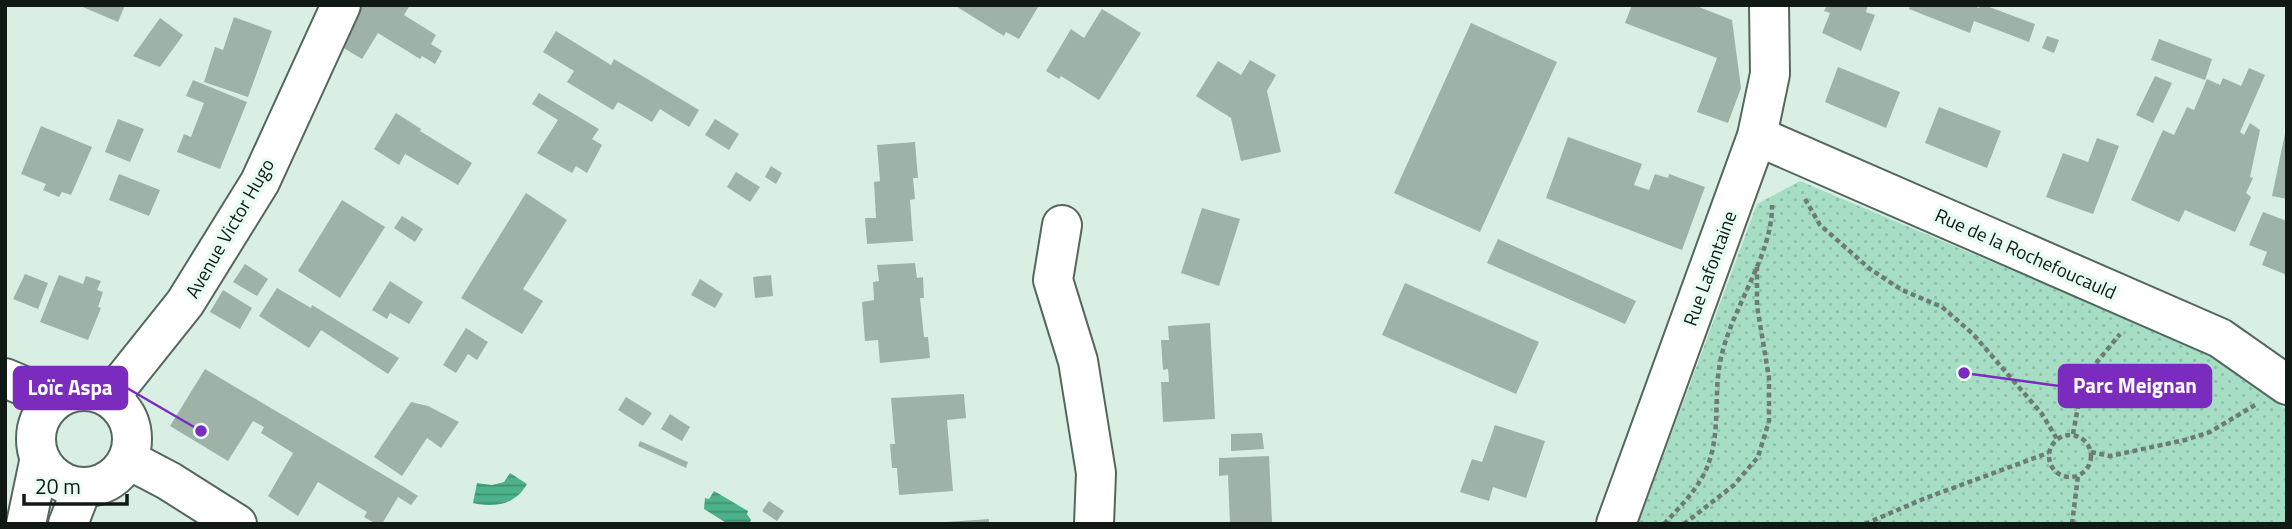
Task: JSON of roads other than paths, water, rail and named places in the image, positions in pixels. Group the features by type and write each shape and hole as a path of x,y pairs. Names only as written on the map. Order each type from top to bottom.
{"street":[{"name":"Avenue Victor Hugo","path":"110,397 185,303 260,182 341,5"},
{"name":"Rue Lafontaine","path":"1616,524 1757,136 1770,74 1769,5"},
{"name":"Rue de la Rochefoucauld","path":"1757,136 2221,338 2287,385"},
{"path":"1062,225 1053,280 1078,360 1096,473 1094,524"},
{"path":"5,378 31,389 50,403"},
{"path":"81,389 110,397 131,422 132,451 129,460 121,472 105,484 82,488 58,481 39,462 34,447 41,413 50,403 81,389"},
{"path":"129,460 169,481 237,524"},
{"path":"26,524 39,462"},
{"path":"68,524 82,488"}],"place":[{"name":"Parc Meignan","path":"1964,373"},
{"name":"Loïc Aspa","path":"201,431"}]}
